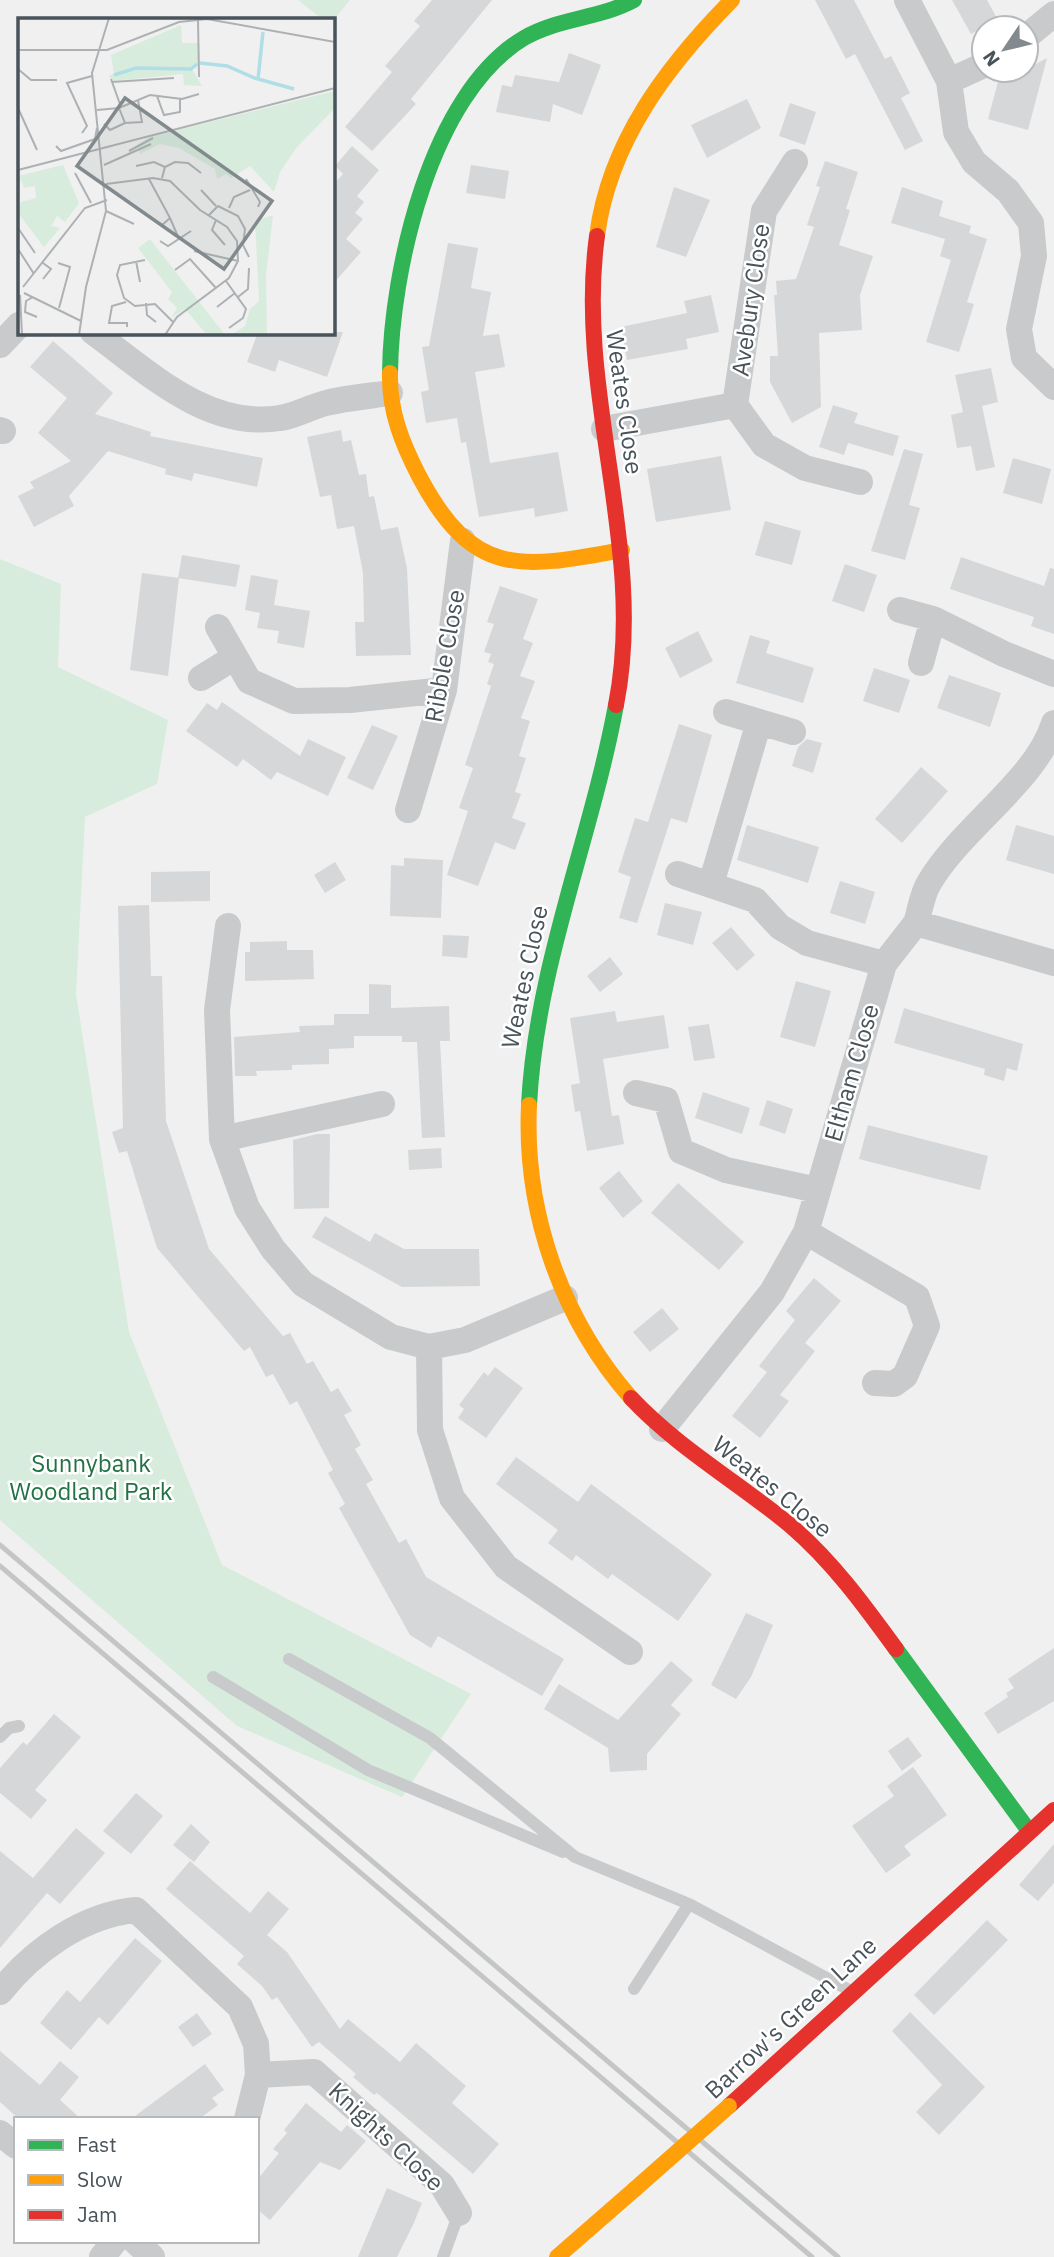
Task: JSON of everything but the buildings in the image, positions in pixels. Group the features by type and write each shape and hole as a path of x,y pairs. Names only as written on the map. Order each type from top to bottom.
{"street":[{"path":"622,550 545,563 491,554 463,541 429,495 406,452 396,424 390,393 393,309 406,235 425,183 467,95 486,69 518,41 551,25 594,15 634,0"},
{"name":"Weates Close","path":"732,0 671,64 638,114 610,179 600,216 591,270 590,319 622,550 625,612 622,672 611,741 551,948 529,1064 527,1136 535,1194 547,1246 565,1298 601,1361 628,1396 662,1429 784,1519 830,1563 1029,1831"},
{"path":"907,0 949,81 956,132 974,162 1042,220 1018,330 1024,358 1054,387"},
{"path":"1040,26 1054,14"},
{"path":"949,81 970,71"},
{"name":"Avebury Close","path":"795,162 764,211 735,405 764,444 805,468 859,482"},
{"path":"0,345 18,326"},
{"path":"95,334 149,377 196,402 242,418 279,418 326,403 390,393"},
{"name":"Avebury Close","path":"604,429 735,405"},
{"name":"Ribble Close","path":"408,810 444,690 463,541"},
{"path":"900,610 933,619 1004,654 1054,674"},
{"path":"921,663 933,619"},
{"path":"218,627 249,681 294,701 350,699 444,690"},
{"path":"201,678 235,657"},
{"path":"726,712 793,732"},
{"path":"711,884 759,722"},
{"name":"Eltham Close","path":"662,1429 772,1292 806,1232 884,964 916,923 927,885 953,849 1029,766 1054,723"},
{"path":"678,874 755,900 780,927 807,943 884,964"},
{"path":"916,923 1054,963"},
{"path":"228,926 217,1010 222,1139 247,1208 273,1249 303,1284 391,1337 429,1347 465,1340 565,1298"},
{"path":"636,1093 666,1100 681,1152 726,1170 817,1190"},
{"path":"222,1139 382,1104"},
{"path":"806,1232 916,1297 927,1326 905,1376 894,1384 876,1382"},
{"path":"429,1347 430,1430 452,1498 506,1567 631,1652"},
{"name":"Barrow's Green Lane","path":"557,2257 729,2106 1054,1810"},
{"path":"0,1993 48,1945 111,1912 136,1910 240,2007 256,2044 258,2075 248,2117"},
{"name":"Knights Close","path":"258,2075 314,2072 442,2185 459,2213"},
{"path":"0,2133 14,2144"},
{"path":"102,2257 114,2243"}],"lane":[{"path":"289,1659 430,1738 575,1857"},
{"path":"214,1677 368,1770 689,1904 853,1992"},
{"path":"0,1737 9,1728 19,1726"},
{"path":"634,1989 689,1904"},
{"name":"Knights Close","path":"443,2257 459,2213"}],"green space":[{"path":"298,0 350,0 334,20 321,18"},
{"name":"Sunnybank Woodland Park","path":"0,559 61,584 58,667 168,720 157,784 85,817 76,994 129,1332 222,1565 471,1694 402,1797 237,1726 0,1520"}],"railway":[{"path":"0,1545 838,2257"},
{"path":"0,1566 812,2257"}],"traffic: fast":[{"path":"390,373 398,286 408,237 422,189 441,142 464,100 491,64 524,38 551,26 607,11 634,0"},
{"path":"529,1105 542,1003 616,705"},
{"path":"896,1649 1029,1831"}],"traffic: slow":[{"path":"597,236 614,169 628,137 664,79 732,0"},
{"path":"390,373 392,400 407,451 439,509 459,533 480,549 502,558 527,562 554,561 622,550"},
{"path":"529,1105 533,1185 552,1262 585,1334 606,1367 631,1398"},
{"path":"635,2189 729,2106"},
{"path":"557,2257 635,2189"}],"traffic: jam":[{"path":"597,236 593,295 595,354 623,588 623,646 616,705"},
{"path":"631,1398 668,1433 771,1510 806,1540 847,1584 896,1649"},
{"path":"729,2106 1054,1810"}]}
